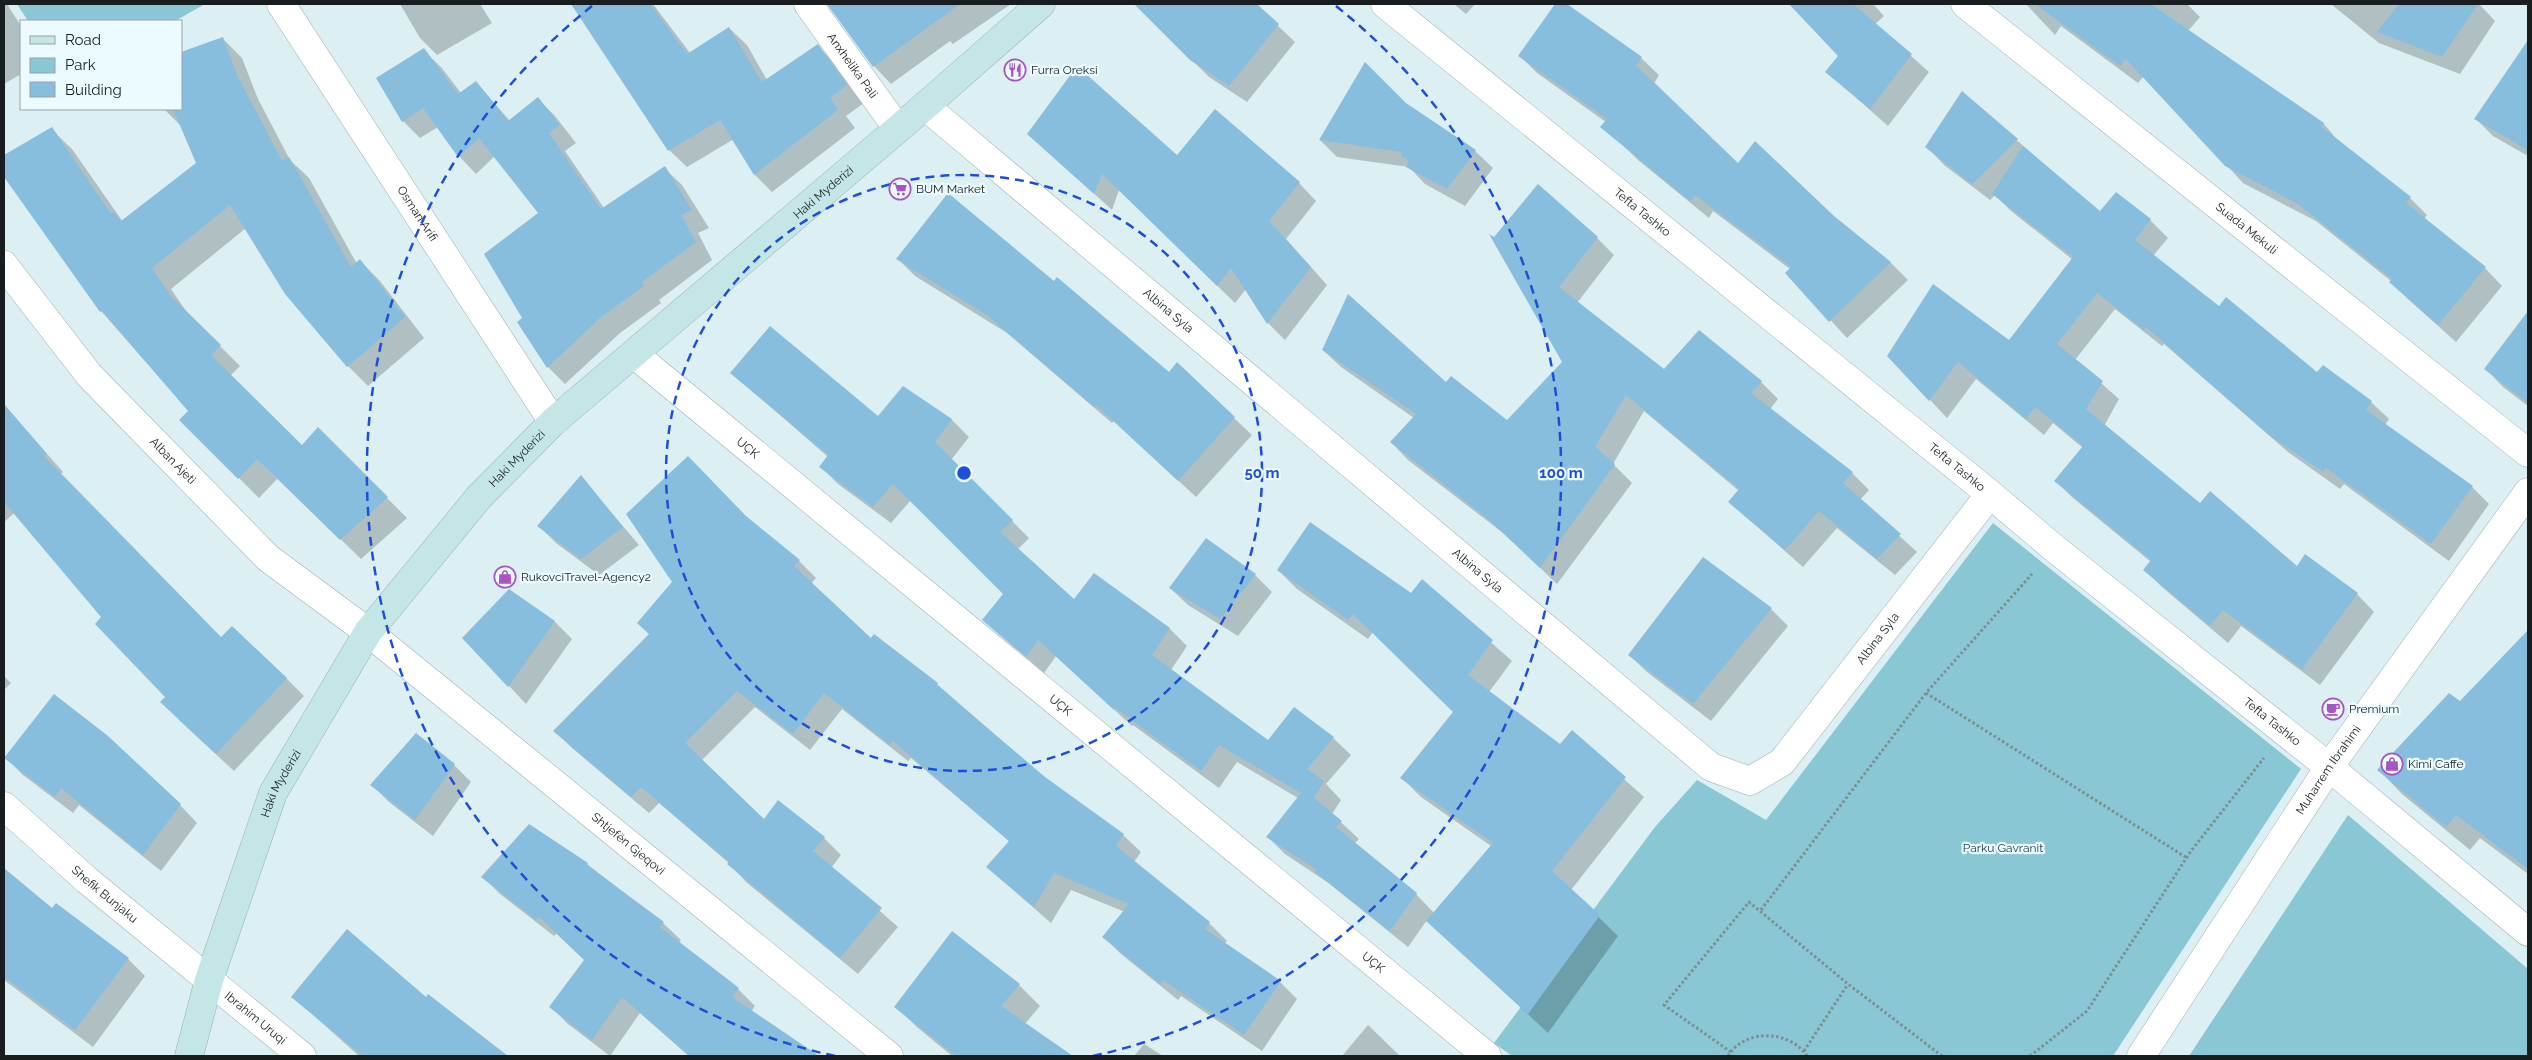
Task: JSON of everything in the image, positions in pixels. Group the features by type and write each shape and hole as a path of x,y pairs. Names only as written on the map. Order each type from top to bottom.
{"street":[{"name":"Osman Arifi","path":"281,4 554,422"},
{"name":"Anxhelika Pali","path":"808,4 898,129"},
{"name":"Tefta Tashko","path":"1385,4 1990,494 2054,548 2329,767 2528,932"},
{"name":"Suada Mekuli","path":"1965,4 2528,453"},
{"name":"Haki Myderizi","path":"189,1056 209,980 273,793 368,632 478,497 554,422 635,355 925,106 1030,7"},
{"name":"Albina Syla","path":"925,106 1712,767 1750,781 1782,762 1990,494"},
{"name":"Alban Ajeti","path":"4,265 88,375 268,558 368,632"},
{"name":"UÇK","path":"635,355 1487,1056"},
{"name":"Muharrem Ibrahimi","path":"2141,1056 2329,767 2528,492"},
{"name":"Shtjefën Gjeqovi","path":"368,632 890,1056"},
{"name":"Shefik Bunjaku","path":"4,806 88,881 209,980"},
{"name":"Ibrahim Uruqi","path":"209,980 302,1056"}],"path":[{"path":"1760,910 1926,694 2054,548"},
{"path":"1926,694 2187,858"},
{"path":"2030,1056 2087,1011 2187,858 2285,732"},
{"path":"1731,1052 1664,1005 1749,902 1848,984 1942,1056"},
{"path":"1804,1051 1848,984"},
{"path":"1728,1056 1743,1042 1759,1036 1775,1036 1790,1041 1804,1051 1807,1056"}],"green space":[{"path":"17,4 205,4 177,20 27,20"},
{"name":"Parku Gavranit","path":"1993,523 2301,769 2113,1056 1512,1056 1494,1043 1655,827 1697,780 1766,820"},
{"path":"2348,815 2528,969 2528,1056 2189,1056"}],"building":[{"path":"571,4 650,4 687,54 729,27 762,82 818,44 847,85 830,98 838,110 754,175 720,120 668,151"},
{"path":"827,4 960,4 873,67"},
{"path":"1134,4 1257,4 1279,24 1229,86 1190,60"},
{"path":"1555,4 1567,4 1642,57 1636,65 1738,163 1755,141 1834,216 1891,262 1829,322 1785,273 1791,267 1695,195 1691,202 1600,127 1607,119 1518,56"},
{"path":"1789,4 1853,4 1912,54 1870,109 1825,72 1838,56"},
{"path":"2035,4 2151,4 2324,123 2322,127 2411,197 2406,203 2486,267 2438,325 2389,282 2392,279 2298,204 2225,166 2126,59 2120,66"},
{"path":"2399,4 2478,4 2442,57 2377,32"},
{"path":"223,37 238,77 282,161 289,157 351,267 360,259 405,317 347,367 285,294 230,205 152,268 169,294 221,345 211,355 302,445 318,427 388,497 340,540 257,459 238,479 179,420 188,411 102,311 100,312 4,177 4,155 52,127 111,214 114,212 121,221 196,163 173,110 182,110 182,52"},
{"path":"2528,40 2528,150 2474,119"},
{"path":"424,48 458,94 476,81 508,121 538,97 560,125 549,133 601,209 665,166 692,210 681,215 696,242 642,282 644,286 602,316 547,368 517,322 522,318 484,254 538,213 479,138 458,157 423,108 402,122 376,78"},
{"path":"1365,62 1406,103 1476,150 1447,189 1406,167 1409,161 1401,156 1402,152 1319,140"},
{"path":"1077,66 1177,155 1215,109 1300,182 1269,221 1311,267 1267,324 1231,268 1217,286 1102,174 1094,194 1027,134"},
{"path":"1962,91 2018,139 1972,184 1925,147"},
{"path":"2023,146 2100,211 2116,192 2151,219 2135,240 2219,306 2226,297 2317,372 2323,365 2372,401 2366,410 2473,486 2431,544 2326,468 2323,472 2269,435 2146,327 2144,330 2097,293 2057,344 2103,381 2086,409 2200,503 2210,491 2297,566 2305,554 2358,593 2302,669 2223,610 2210,626 2143,570 2151,560 2054,481 2083,446 2035,407 2026,419 1958,362 1929,401 1887,356 1933,284 2009,340 2073,257 1992,194"},
{"path":"1538,184 1598,237 1559,287 1664,369 1699,330 1762,381 1751,393 1853,472 1843,483 1901,534 1877,559 1819,511 1785,550 1728,502 1739,489 1626,395 1595,447 1615,464 1540,568 1488,519 1390,442 1416,414 1322,350 1348,294 1446,382 1451,376 1507,420 1562,362 1489,234 1494,237"},
{"path":"948,193 1054,281 1057,277 1169,372 1177,362 1235,417 1178,481 1096,405 1094,407 988,316 896,259"},
{"path":"2528,311 2528,403 2484,369"},
{"path":"770,326 878,416 903,386 952,419 935,442 1013,520 1000,532 1074,599 1094,573 1170,628 1152,655 1268,740 1294,707 1334,737 1307,769 1324,781 1314,798 1342,821 1336,827 1417,893 1390,931 1315,872 1317,870 1266,837 1301,793 1219,745 1201,771 1115,708 1114,710 1038,640 1026,657 982,620 1003,594 893,484 873,507 819,467 828,455 730,373"},
{"path":"4,404 47,454 44,456 221,637 232,626 287,678 216,754 160,702 165,697 95,624 101,617 4,502"},
{"path":"688,456 746,516 800,560 794,566 871,638 874,634 938,683 937,685 1045,777 1124,834 1116,846 1210,922 1205,929 1281,981 1244,1035 1163,980 1160,984 1102,937 1129,904 1054,873 1034,907 986,867 1009,841 893,741 890,745 824,693 793,734 737,691 685,743 764,819 778,800 825,837 813,851 882,908 840,958 727,864 729,862 641,787 631,797 553,731 649,634 637,623 672,582 626,514"},
{"path":"581,475 623,527 581,559 537,526"},
{"path":"1310,522 1411,593 1422,579 1493,640 1468,675 1560,744 1572,730 1626,777 1552,871 1600,915 1528,1014 1426,921 1493,843 1400,778 1453,712 1353,614 1348,620 1277,570"},
{"path":"1206,538 1256,574 1220,619 1169,588"},
{"path":"1703,557 1772,608 1693,704 1628,655"},
{"path":"509,589 555,621 508,687 462,638"},
{"path":"2528,630 2528,869 2456,815 2446,827 2377,770 2449,693 2460,701"},
{"path":"54,694 108,736 181,804 143,855 61,788 55,797 4,758"},
{"path":"416,733 455,764 415,820 370,785"},
{"path":"529,824 588,863 587,865 664,922 660,927 739,988 732,997 819,1056 689,1056 622,997 592,1040 549,1007 584,960 539,917 536,920 481,877"},
{"path":"4,868 52,908 56,903 129,958 75,1030 4,977"},
{"path":"347,929 426,997 428,994 508,1056 363,1056 291,997"},
{"path":"952,931 1020,984 1001,1006 1073,1056 956,1056 894,1007"}],"place":[{"name":"Furra Oreksi","path":"1015,70"},
{"name":"BUM Market","path":"900,189"},
{"name":"RukovciTravel-Agency2","path":"505,577"},
{"name":"Premium","path":"2333,709"},
{"name":"Kimi Caffe","path":"2392,764"}]}
